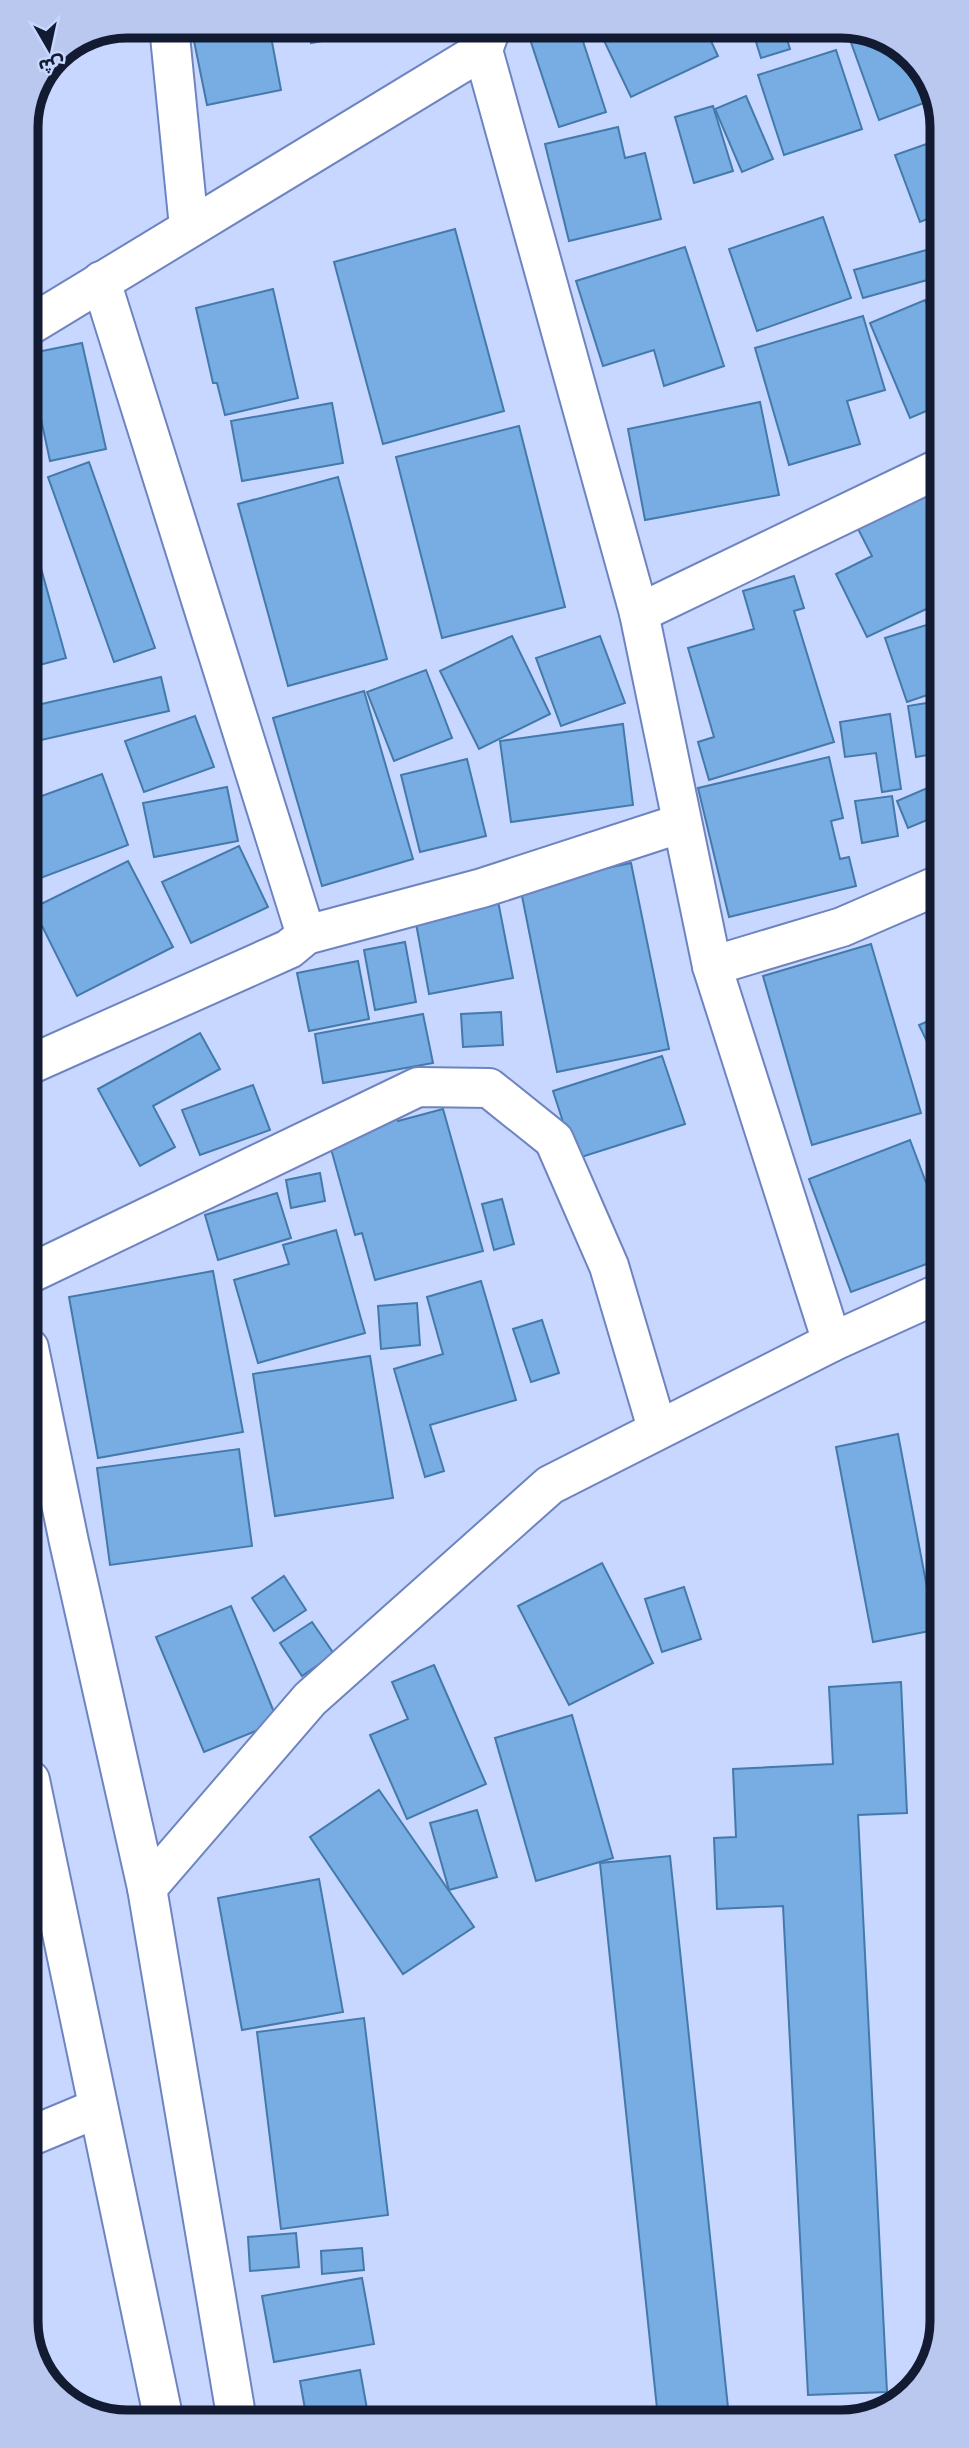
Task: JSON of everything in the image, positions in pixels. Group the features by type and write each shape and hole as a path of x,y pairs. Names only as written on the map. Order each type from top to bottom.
{"street":[{"path":"170,38 189,227"},
{"path":"39,320 486,38"},
{"path":"487,38 639,612 712,966 832,1342"},
{"path":"102,281 306,935"},
{"path":"639,612 930,473"},
{"path":"39,1061 289,949 306,935 482,888 682,823"},
{"path":"712,966 842,927 930,889"},
{"path":"38,1269 418,1087 489,1088 554,1140 609,1266 657,1428"},
{"path":"147,1888 310,1699 550,1485 657,1428 832,1342 930,1298"},
{"path":"38,1393 147,1888 235,2409"},
{"path":"38,1820 161,2409"},
{"path":"38,2133 98,2108"}],"building":[{"path":"193,38 271,38 281,90 207,105"},
{"path":"310,38 336,38 311,43"},
{"path":"530,39 582,39 606,112 559,127"},
{"path":"603,39 710,39 718,56 631,97"},
{"path":"755,39 787,39 790,49 761,58"},
{"path":"850,40 875,45 896,57 912,73 926,99 927,102 879,120"},
{"path":"836,50 862,129 784,155 758,75"},
{"path":"746,96 773,159 742,172 715,109"},
{"path":"713,106 733,171 694,183 675,117"},
{"path":"618,127 625,158 645,153 661,219 569,241 545,144"},
{"path":"930,143 930,227 927,219 920,222 895,155"},
{"path":"823,217 851,298 757,331 729,249"},
{"path":"455,229 504,411 383,444 334,262"},
{"path":"685,247 724,366 664,386 654,350 603,366 576,281"},
{"path":"930,249 930,279 863,298 854,270"},
{"path":"273,289 298,398 225,415 217,383 213,383 196,308"},
{"path":"925,300 930,312 930,409 910,418 870,323"},
{"path":"863,316 885,390 847,401 860,444 789,465 755,348"},
{"path":"82,343 106,449 50,461 39,409 39,352"},
{"path":"760,402 779,495 645,520 628,429"},
{"path":"332,403 343,463 242,481 231,421"},
{"path":"519,426 565,607 442,638 396,457"},
{"path":"89,462 155,648 114,662 48,477"},
{"path":"338,477 387,659 288,686 238,504"},
{"path":"930,492 930,607 867,637 836,574 872,556 857,527"},
{"path":"39,560 66,658 39,665"},
{"path":"794,576 804,608 794,611 834,742 709,780 698,742 714,737 688,648 754,629 743,591"},
{"path":"930,624 930,694 907,702 885,638"},
{"path":"512,636 550,714 479,749 440,671"},
{"path":"600,636 625,703 561,726 536,658"},
{"path":"426,670 452,738 394,761 367,692"},
{"path":"161,677 169,711 39,741 39,705"},
{"path":"364,691 413,859 322,886 273,718"},
{"path":"930,702 930,755 916,757 908,706"},
{"path":"890,714 901,789 882,792 876,753 845,757 840,722"},
{"path":"195,716 214,767 144,792 125,741"},
{"path":"623,724 633,805 511,822 500,741"},
{"path":"829,757 843,818 831,821 840,859 849,857 856,886 729,917 698,788"},
{"path":"467,759 486,836 420,852 401,775"},
{"path":"102,774 128,845 39,879 39,797"},
{"path":"227,787 238,841 154,857 143,803"},
{"path":"930,787 930,819 908,828 897,801"},
{"path":"892,796 898,836 862,843 855,801"},
{"path":"239,846 268,907 191,943 162,882"},
{"path":"128,861 173,947 77,996 39,919 39,905"},
{"path":"631,863 669,1049 557,1072 520,886"},
{"path":"498,901 513,978 429,994 415,918"},
{"path":"405,942 416,1002 375,1010 364,950"},
{"path":"871,944 921,1113 812,1145 763,976"},
{"path":"358,961 369,1019 309,1031 297,973"},
{"path":"501,1012 503,1045 463,1047 461,1014"},
{"path":"423,1014 433,1063 323,1083 315,1034"},
{"path":"930,1020 930,1048 919,1025"},
{"path":"200,1033 220,1069 153,1106 175,1147 140,1166 98,1089"},
{"path":"662,1056 685,1124 575,1159 553,1091"},
{"path":"253,1085 270,1130 200,1155 182,1110"},
{"path":"443,1109 483,1251 375,1280 362,1233 355,1235 328,1138 396,1114 398,1121"},
{"path":"910,1140 930,1193 930,1263 851,1292 809,1179"},
{"path":"320,1173 325,1201 291,1208 286,1180"},
{"path":"277,1193 291,1238 218,1260 205,1215"},
{"path":"502,1199 514,1244 494,1250 482,1204"},
{"path":"336,1230 365,1333 258,1363 234,1280 289,1264 283,1245"},
{"path":"213,1271 243,1432 98,1458 69,1297"},
{"path":"481,1281 516,1400 430,1425 444,1471 425,1477 394,1369 443,1354 427,1297"},
{"path":"417,1303 420,1345 381,1349 378,1306"},
{"path":"542,1320 559,1373 531,1382 513,1329"},
{"path":"370,1356 393,1498 275,1516 253,1374"},
{"path":"898,1434 930,1604 930,1631 873,1642 836,1447"},
{"path":"239,1449 252,1546 110,1565 97,1468"},
{"path":"602,1563 653,1663 569,1705 518,1606"},
{"path":"284,1576 306,1610 274,1631 252,1598"},
{"path":"684,1587 701,1639 662,1652 645,1599"},
{"path":"231,1606 278,1722 204,1752 156,1637"},
{"path":"312,1622 334,1654 302,1676 280,1643"},
{"path":"434,1665 486,1784 407,1819 370,1735 408,1719 392,1682"},
{"path":"901,1682 907,1813 858,1815 887,2392 808,2395 783,1906 717,1909 714,1838 736,1837 733,1769 833,1764 829,1687"},
{"path":"572,1715 613,1858 536,1881 495,1738"},
{"path":"379,1790 474,1927 403,1974 310,1837"},
{"path":"477,1810 497,1877 449,1890 430,1823"},
{"path":"670,1856 728,2410 657,2410 600,1863"},
{"path":"319,1879 343,2012 242,2030 218,1898"},
{"path":"364,2018 388,2215 281,2229 257,2032"},
{"path":"296,2233 299,2267 250,2271 248,2237"},
{"path":"362,2248 364,2270 322,2274 321,2251"},
{"path":"362,2278 374,2344 274,2362 262,2296"},
{"path":"360,2370 367,2409 305,2409 300,2381"}]}
